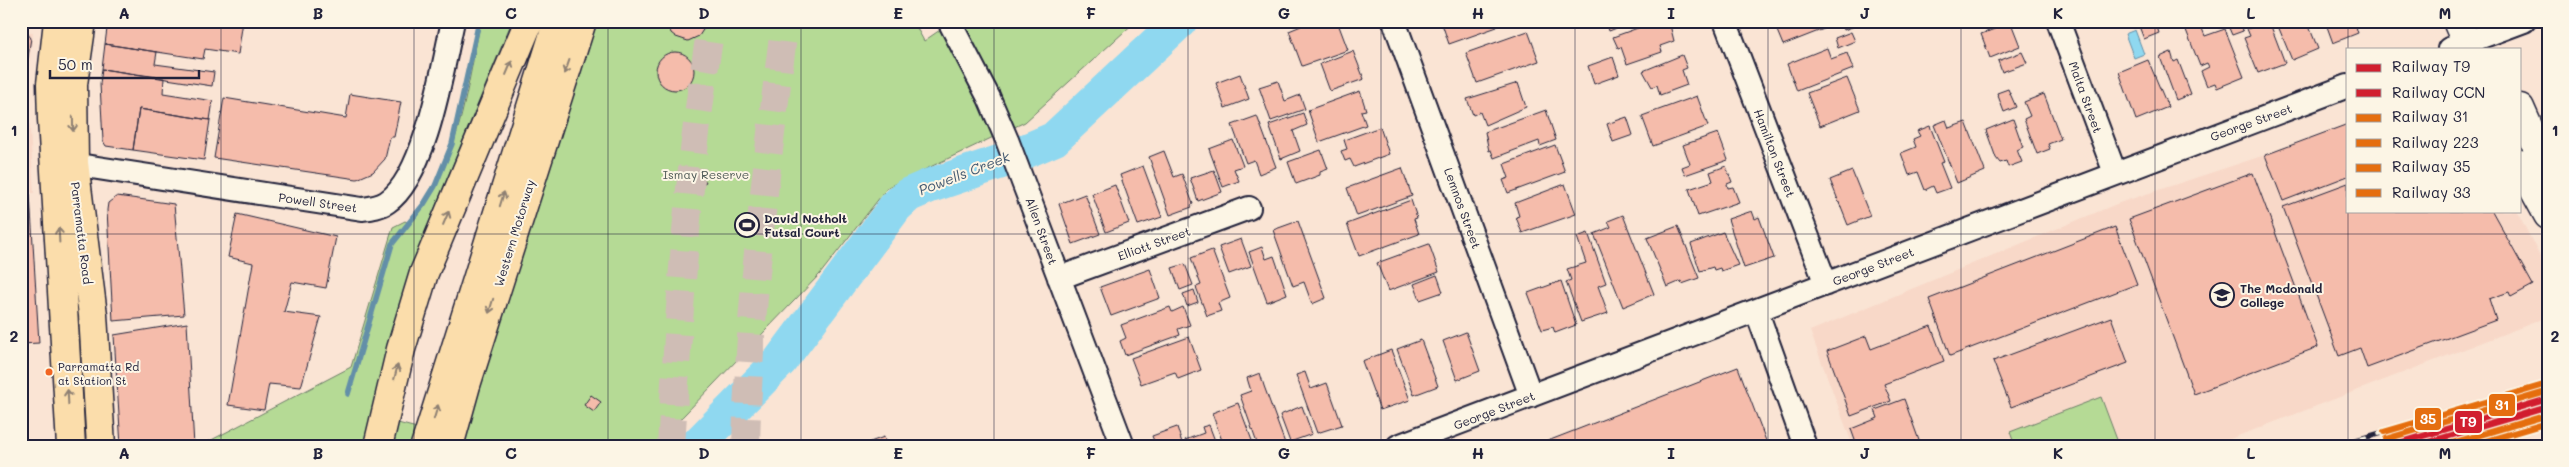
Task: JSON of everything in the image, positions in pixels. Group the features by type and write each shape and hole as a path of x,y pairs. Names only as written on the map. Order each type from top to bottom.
{"highway":[{"name":"Parramatta Road","path":"58,21 51,84 93,315 101,446"},
{"name":"Parramatta Road","path":"71,446 64,162 82,21"},
{"path":"378,446 424,273 529,21"},
{"name":"Western Motorway","path":"449,446 456,382 558,21"},
{"name":"Western Motorway","path":"426,446 456,382 582,21"}],"main road":[{"path":"2522,113 2548,172"},
{"path":"2522,168 2548,215"},
{"path":"96,446 101,446"}],"street":[{"name":"Powell Street","path":"64,162 362,209 386,203 406,182 417,158 434,107 453,21"},
{"name":"Allen Street","path":"949,21 987,93 1008,140 1123,446"},
{"name":"Lemnos Street","path":"1394,21 1532,396"},
{"name":"Hamilton Street","path":"1725,21 1826,284"},
{"name":"Malta Street","path":"2058,21 2115,173"},
{"path":"2464,42 2524,21"},
{"name":"George Street","path":"1398,446 1611,364 1756,312 2115,173 2346,87"},
{"name":"Elliott Street","path":"1059,278 1249,208"},
{"path":"1756,312 1806,446"}],"shaded area":[{"path":"21,31 33,33 27,80 34,193 21,193"},
{"name":"The Mcdonald College","path":"2346,125 2346,212 2518,212 2548,273 2548,317 2212,446 1853,446 1810,331 2119,203 2265,155"}],"green space":[{"name":"Ismay Reserve","path":"481,21 512,21 425,232 398,311 371,416 463,440 595,21 913,21 924,41 953,21 1136,21 1025,122 888,187 820,274 658,442 651,446 200,446 351,367 393,227 405,221 409,223 426,202 450,154 465,101"},
{"path":"2101,397 2119,445 2015,446 2010,432"}],"water":[{"path":"2135,30 2144,54 2134,58 2125,34"}],"building":[{"path":"108,21 243,21 238,54 205,49 203,59 105,44"},
{"path":"667,21 706,21 706,25 699,36 688,41 671,33"},
{"path":"1299,21 1340,21 1341,25 1339,26 1348,50 1302,66 1289,31 1301,26"},
{"path":"1441,21 1495,21 1497,27 1449,44"},
{"path":"1606,21 1635,21 1609,31"},
{"path":"1657,21 1669,21 1674,41 1660,46 1662,52 1627,64 1621,47 1618,48 1613,37"},
{"path":"1773,21 1839,21 1839,23 1783,45"},
{"path":"1841,21 1868,21 1844,30"},
{"path":"2137,21 2155,21 2159,33 2144,39"},
{"path":"2199,21 2205,36 2225,29 2244,77 2217,88 2215,83 2207,86 2201,71 2209,67 2207,63 2200,66 2184,25"},
{"path":"2226,21 2240,21 2243,31 2232,35"},
{"path":"2269,21 2285,63 2258,73 2244,38 2250,36 2247,29"},
{"path":"2290,21 2307,21 2318,49 2292,60 2278,26"},
{"path":"2325,21 2354,21 2358,33 2333,43"},
{"path":"2370,21 2388,21 2372,28"},
{"path":"2011,23 2020,46 1990,58 1981,34"},
{"path":"1528,31 1539,61 1477,83 1466,53"},
{"path":"21,32 27,33 31,38 24,81 26,129 21,129"},
{"path":"1851,32 1855,41 1838,48 1835,38"},
{"path":"105,44 157,52 155,64 214,72 212,86 102,69"},
{"path":"1827,48 1831,59 1847,53 1853,69 1797,91 1787,64"},
{"path":"1353,51 1364,79 1330,91 1320,64"},
{"path":"675,52 689,57 694,71 689,85 675,90 661,85 656,71 661,57"},
{"path":"2022,52 2027,63 2002,72 1998,61"},
{"path":"2171,52 2174,62 2178,60 2191,94 2176,100 2160,57"},
{"path":"1682,55 1687,68 1682,70 1687,85 1660,95 1657,85 1652,87 1643,71"},
{"path":"1613,57 1619,75 1594,84 1588,66"},
{"path":"2148,60 2168,107 2136,120 2119,72"},
{"path":"102,69 164,78 163,93 213,101 210,120 139,109 133,150 106,146 103,141 100,84"},
{"path":"1240,74 1249,99 1225,108 1216,83"},
{"path":"1847,78 1860,110 1820,126 1807,93"},
{"path":"1278,81 1285,101 1300,95 1305,109 1271,121 1259,87"},
{"path":"1518,83 1526,107 1485,125 1480,112 1473,115 1467,99"},
{"path":"2008,89 2016,107 2004,112 1997,93"},
{"path":"1360,91 1366,110 1361,111 1366,125 1319,142 1308,110"},
{"path":"350,94 401,102 394,137 390,137 385,159 373,172 357,179 214,158 224,98 346,118"},
{"path":"2044,94 2061,139 2048,144 2050,149 2037,154 2024,119 2030,116 2024,102"},
{"path":"1697,96 1708,126 1653,146 1642,116"},
{"path":"139,109 210,120 204,160 133,150"},
{"path":"1546,110 1556,140 1540,146 1539,141 1494,158 1491,150 1489,151 1485,132"},
{"path":"1303,113 1307,125 1293,131 1300,151 1281,159 1269,125"},
{"path":"1257,116 1276,167 1259,174 1254,160 1246,163 1232,125"},
{"path":"1627,117 1633,135 1613,142 1607,124"},
{"path":"2013,119 2023,147 2017,150 2022,162 2008,167 2006,161 2000,163 1996,158 1986,130"},
{"path":"1946,120 1949,128 1966,122 1985,171 1957,183 1934,125"},
{"path":"2346,125 2346,177 2283,201 2265,155"},
{"path":"1930,126 1944,162 1940,163 1950,188 1936,193 1933,186 1925,190 1918,172 1909,175 1901,153 1916,147 1913,139 1920,136 1917,131"},
{"path":"1380,127 1389,154 1354,167 1350,159 1345,161 1341,151 1347,149 1344,140"},
{"path":"1718,133 1728,160 1685,175 1682,167 1690,164 1683,145"},
{"path":"1233,140 1243,166 1234,169 1239,181 1223,187 1209,149"},
{"path":"1555,145 1565,172 1508,193 1503,180 1509,178 1504,164"},
{"path":"1321,150 1328,169 1320,172 1320,175 1296,184 1288,162"},
{"path":"1164,151 1174,177 1182,174 1193,204 1191,205 1192,207 1170,215 1149,157"},
{"path":"1143,166 1162,217 1138,225 1120,175"},
{"path":"1726,166 1732,182 1727,184 1728,188 1733,187 1739,202 1698,216 1689,189 1713,181 1710,172"},
{"path":"1402,168 1412,196 1357,216 1347,188"},
{"path":"1214,170 1222,192 1198,201 1190,178"},
{"path":"1852,171 1870,216 1848,225 1830,180"},
{"path":"2253,173 2318,347 2194,394 2129,219"},
{"path":"701,174 706,182 690,191 686,183"},
{"path":"1565,184 1576,214 1522,233 1516,217 1519,216 1515,203"},
{"path":"2346,184 2346,212 2493,212 2533,285 2511,297 2509,292 2489,299 2496,320 2367,368 2360,348 2339,356 2283,207"},
{"path":"1115,185 1129,223 1106,232 1092,194"},
{"path":"21,194 30,194 39,343 21,344"},
{"path":"1085,194 1100,234 1073,244 1059,204"},
{"path":"117,196 174,204 184,315 113,321 107,210 108,203"},
{"path":"1411,200 1417,218 1414,219 1419,234 1359,256 1347,224"},
{"path":"1752,211 1755,219 1759,217 1774,258 1744,268 1728,219"},
{"path":"237,214 336,237 326,288 292,282 284,312 321,317 301,387 269,384 264,410 228,405 253,263 228,257"},
{"path":"1623,215 1654,294 1623,307 1594,234 1611,227 1608,221"},
{"path":"1298,221 1326,298 1312,304 1304,282 1293,286 1273,230"},
{"path":"1678,226 1699,278 1682,284 1681,281 1667,287 1647,238"},
{"path":"2115,227 2137,284 1950,356 1929,299"},
{"path":"1723,232 1738,265 1721,271 1720,268 1714,270 1713,267 1700,271 1691,244"},
{"path":"1588,233 1606,283 1598,286 1608,313 1581,322 1566,282 1571,280 1567,269 1586,263 1577,237"},
{"path":"1241,239 1251,266 1229,274 1219,247"},
{"path":"1429,244 1439,272 1388,291 1377,263"},
{"path":"1262,247 1266,259 1274,256 1287,294 1267,302 1249,252"},
{"path":"1212,250 1230,298 1218,303 1221,311 1207,316 1196,287 1201,285 1191,258"},
{"path":"1185,264 1193,285 1180,290 1172,268"},
{"path":"1150,269 1160,298 1111,316 1100,287"},
{"path":"1437,275 1443,292 1420,300 1414,284"},
{"path":"1561,281 1576,325 1555,333 1553,327 1542,330 1528,293"},
{"path":"1194,290 1198,302 1187,306 1183,294"},
{"path":"1170,307 1172,312 1183,307 1190,325 1178,329 1180,335 1125,355 1120,341 1126,338 1121,325"},
{"path":"2111,317 2128,363 2011,407 1993,361"},
{"path":"187,323 194,446 121,446 114,335"},
{"path":"1931,326 1944,361 1884,384 1891,401 1851,416 1827,351 1866,336 1871,349"},
{"path":"1466,332 1480,371 1457,380 1443,341"},
{"path":"1189,337 1201,370 1178,379 1175,372 1141,384 1131,358"},
{"path":"1421,340 1438,386 1414,395 1397,349"},
{"path":"1391,350 1410,400 1380,410 1362,361"},
{"path":"1738,367 1768,446 1535,446"},
{"path":"1305,372 1311,389 1327,383 1342,425 1317,433 1296,375"},
{"path":"1260,373 1286,446 1258,446 1240,395 1251,391 1247,378"},
{"path":"591,395 601,402 594,412 584,405"},
{"path":"1904,399 1921,446 1857,446 1851,429 1878,418 1875,410"},
{"path":"1238,403 1254,446 1224,446 1212,413"},
{"path":"1302,406 1312,434 1290,442 1280,415"},
{"path":"1209,425 1217,446 1187,446 1185,440 1204,433 1202,427"},
{"path":"1177,427 1183,446 1156,446 1152,436"},
{"path":"884,437 887,446 859,446"}],"waterway":[{"path":"348,394 392,244 424,204 435,186 452,144 479,21"},
{"name":"Powells Creek","path":"696,446 780,361 896,206 908,195 1000,162 1054,139 1180,21"}],"tunnel":[{"path":"671,446 691,180 712,21"},
{"path":"746,446 755,286 785,21"}],"railway":[{"path":"2335,446 2548,386"},
{"path":"2544,446 2548,444"}],"rail line":[{"name":"35","path":"2384,432 2544,385"},
{"name":"31","path":"2386,439 2546,392"},
{"name":"T9","path":"2389,446 2548,399"},
{"name":"CCN","path":"2415,446 2548,407"},
{"name":"223","path":"2442,446 2548,415"},
{"name":"33","path":"2469,446 2548,423"}],"place":[{"name":"David Notholt Futsal Court","path":"747,225"},
{"name":"The Mcdonald College","path":"2222,295"},
{"name":"Parramatta Rd at Station St","path":"49,372"}]}
